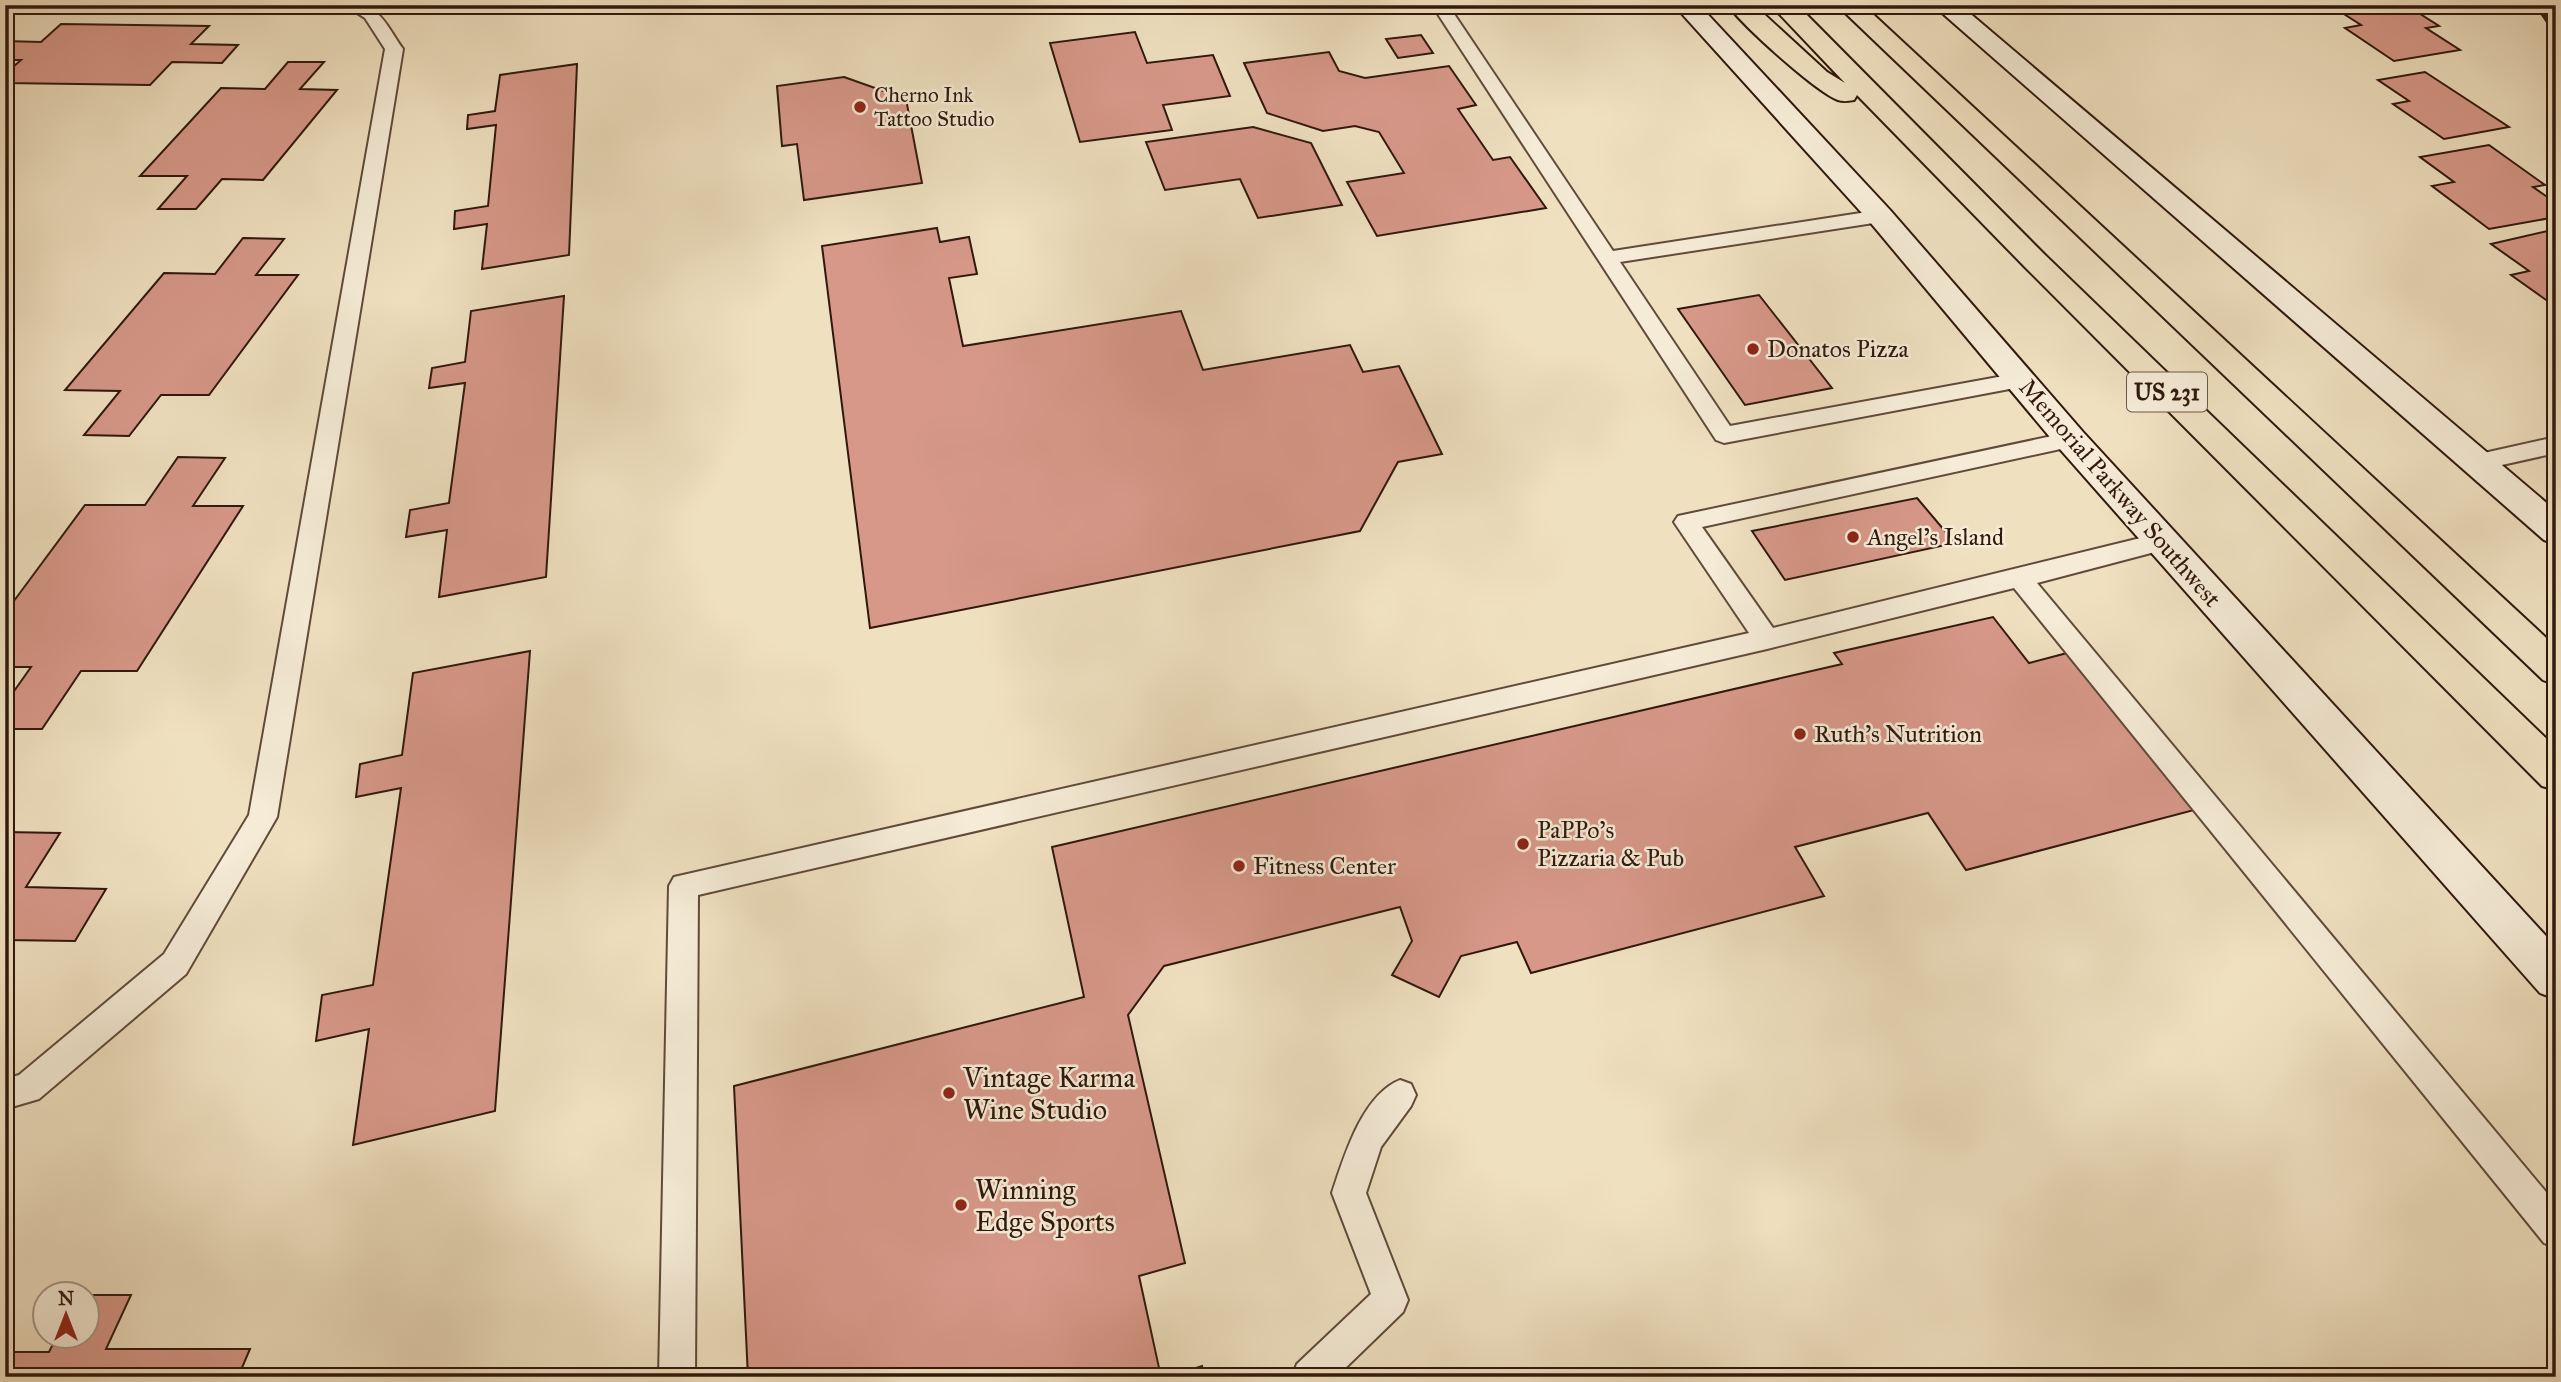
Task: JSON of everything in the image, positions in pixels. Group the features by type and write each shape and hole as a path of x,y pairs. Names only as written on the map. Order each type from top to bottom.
{"highway":[{"path":"1740,5 1818,77 1915,137"},
{"name":"US 231","path":"1783,5 2043,270 2556,774"},
{"name":"US 231","path":"1849,5 2556,670"},
{"path":"1882,5 1941,59 1974,122"}],"main road":[{"name":"Memorial Parkway Southwest","path":"1686,5 1880,216 2161,542 2556,979"},
{"path":"1945,5 2556,531"}],"lane":[{"path":"5,1094 28,1088 176,964 263,817 394,49 372,15 353,5"},
{"path":"1440,5 1724,435 2020,380"},
{"path":"1605,258 1880,216"},
{"path":"1767,639 1686,522 2071,440"},
{"path":"2475,463 2556,444"},
{"path":"677,1377 684,886 1767,639 2161,542"},
{"path":"2019,578 2556,1231"},
{"path":"1310,1377 1391,1300 1349,1193 1367,1138 1400,1095"}],"building":[{"path":"2201,5 2253,5 2210,12"},
{"path":"2406,5 2439,26 2426,28 2460,50 2394,61 2345,28 2361,25 2333,7"},
{"path":"61,24 209,26 191,44 238,45 222,63 172,62 150,85 5,83 5,74 21,60 5,60 5,41 41,42"},
{"path":"1135,32 1147,63 1213,55 1230,96 1163,105 1172,130 1080,142 1050,43"},
{"path":"1421,35 1433,53 1398,58 1386,39"},
{"path":"1329,52 1339,71 1365,78 1449,66 1476,105 1458,109 1493,160 1510,157 1546,208 1377,236 1347,182 1404,173 1379,132 1355,126 1323,131 1267,113 1244,63"},
{"path":"288,62 324,62 300,89 337,90 263,180 222,179 196,209 158,209 187,176 140,176 221,88 265,89"},
{"path":"577,64 569,255 482,269 487,224 454,229 455,211 488,206 496,125 467,129 468,115 495,111 500,75"},
{"path":"2425,72 2509,127 2444,139 2393,104 2409,101 2378,80"},
{"path":"844,77 906,99 922,183 804,200 797,144 782,146 777,86"},
{"path":"1253,127 1311,143 1342,205 1258,218 1240,179 1165,190 1146,142"},
{"path":"2489,145 2545,185 2533,187 2556,203 2556,217 2489,229 2432,186 2454,182 2420,157"},
{"path":"937,228 940,242 969,237 977,274 949,278 963,346 1181,311 1203,370 1350,345 1363,372 1399,366 1442,454 1398,462 1360,531 870,628 822,246"},
{"path":"2556,229 2556,307 2511,275 2529,271 2491,244"},
{"path":"243,238 284,239 256,275 298,275 209,395 161,395 129,436 84,435 120,391 65,390 164,273 215,274"},
{"name":"Donatos Pizza","path":"1759,295 1832,388 1745,405 1678,309"},
{"path":"564,296 546,577 439,597 447,530 406,537 410,510 449,503 465,383 429,388 432,368 465,362 471,311"},
{"path":"178,457 225,458 193,506 243,506 137,671 81,671 42,729 5,729 5,704 31,667 5,667 5,613 85,505 145,505"},
{"name":"Angel's Island","path":"1917,498 1955,543 1785,580 1752,531"},
{"path":"1993,617 2029,663 2071,652 2198,809 1966,870 1928,813 1795,847 1824,896 1531,973 1517,942 1461,956 1439,997 1392,975 1412,941 1400,907 1164,966 1128,1015 1185,1263 1139,1276 1161,1377 748,1377 734,1086 1084,997 1052,847 1842,664 1834,653"},
{"path":"530,651 495,1111 353,1145 369,1029 316,1041 322,995 373,985 401,788 356,797 360,764 402,755 413,673"},
{"path":"5,832 60,833 26,887 106,889 75,941 5,940"},
{"path":"102,1295 131,1295 106,1349 250,1349 238,1377 5,1377 5,1352 102,1350"},
{"path":"1202,1366 1204,1377 1167,1377"}],"railway":[{"path":"2537,5 2556,33"}],"place":[{"name":"Cherno Ink Tattoo Studio","path":"860,107"},
{"name":"Donatos Pizza","path":"1753,349"},
{"name":"Angel's Island","path":"1853,537"},
{"name":"Ruth's Nutrition","path":"1800,734"},
{"name":"PaPPo's Pizzaria & Pub","path":"1523,844"},
{"name":"Fitness Center","path":"1239,866"},
{"name":"Vintage Karma Wine Studio","path":"949,1093"},
{"name":"Winning Edge Sports","path":"961,1205"}]}
